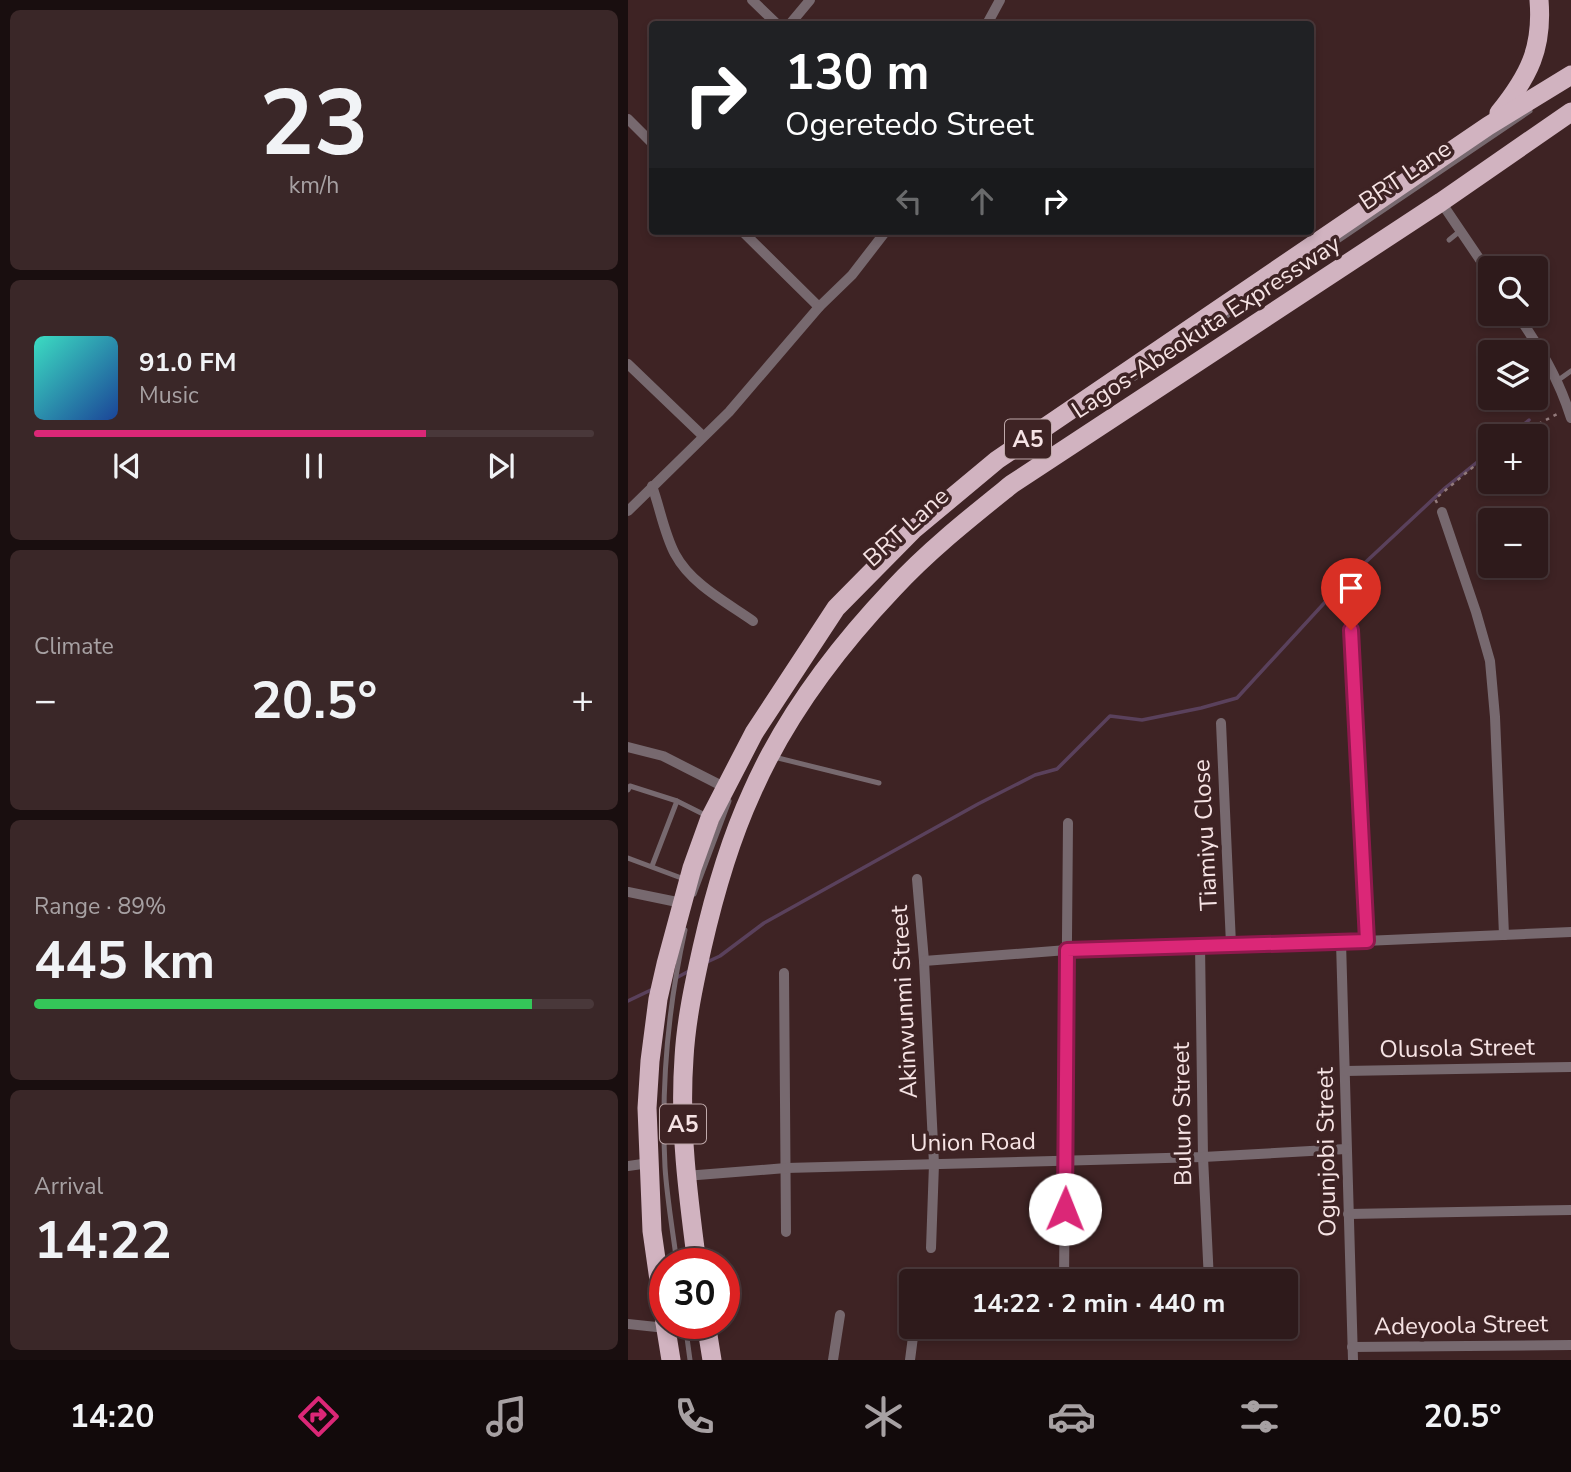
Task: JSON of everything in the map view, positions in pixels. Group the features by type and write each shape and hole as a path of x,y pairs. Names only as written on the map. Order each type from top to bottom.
{"highway":[{"path":"1488,127 1522,84 1539,44 1539,0"},
{"name":"Lagos-Abeokuta Expressway","path":"655,1248 652,1231 647,1108 650,1061 672,960 687,908 688,880 710,818 732,784 754,733 836,608 913,530 997,460 1488,127 1571,75"},
{"name":"Lagos-Abeokuta Expressway","path":"695,1248 685,1176 684,1057 693,985 710,911 728,852 752,791 799,706 846,642 894,587 956,529 1012,484 1441,202 1571,112"},
{"name":"Lagos-Abeokuta Expressway","path":"670,1339 671,1360"},
{"path":"709,1339 712,1360"}],"street":[{"path":"752,0 774,21"},
{"path":"792,21 810,0"},
{"path":"989,21 1000,0"},
{"path":"628,119 649,140"},
{"path":"1441,202 1478,257"},
{"path":"746,235 819,307"},
{"path":"628,510 756,383 819,307 852,275 883,235"},
{"path":"1525,326 1557,381 1569,413"},
{"path":"628,364 703,436"},
{"path":"652,486 674,552 682,565 693,578 753,621"},
{"path":"1442,512 1490,661 1495,717 1504,936"},
{"path":"1350,604 1367,941"},
{"name":"Tiamiyu Close","path":"1221,723 1231,944"},
{"path":"628,747 664,756 732,784"},
{"path":"1064,1269 1068,823"},
{"name":"Akinwunmi Street","path":"917,879 924,961 934,1164 931,1248"},
{"path":"628,892 687,908"},
{"path":"924,961 1067,950 1571,932"},
{"name":"Ogunjobi Street","path":"1341,942 1353,1360"},
{"name":"Buluro Street","path":"1200,946 1203,1157 1209,1269"},
{"path":"784,973 786,1232"},
{"name":"Olusola Street","path":"1345,1071 1571,1066"},
{"name":"Union Road","path":"685,1176 786,1168 1203,1157 1346,1149"},
{"path":"628,1166 649,1163"},
{"path":"1348,1214 1571,1210"},
{"path":"833,1360 840,1315"},
{"path":"628,1324 649,1324"},
{"path":"910,1360 913,1339"},
{"name":"Adeyoola Street","path":"1352,1347 1571,1345"}],"lane":[{"path":"1558,93 1571,84"},
{"name":"BRT Lane","path":"1125,384 1535,108"},
{"path":"1449,240 1460,231"},
{"path":"1557,381 1571,371"},
{"name":"BRT Lane","path":"860,594 896,554 917,537"},
{"path":"762,735 815,649 830,631"},
{"path":"771,756 879,783"},
{"path":"687,908 732,784"},
{"path":"628,790 630,786 677,801 710,818"},
{"path":"652,866 677,801"},
{"path":"628,858 688,880"},
{"path":"666,996 665,1169 675,1248"},
{"path":"678,1339 690,1360"}],"path":[{"path":"1544,424 1569,413"},
{"path":"1442,512 1435,499 1478,463"}],"waterway":[{"path":"1524,424 1529,420"},
{"path":"707,962 720,956 764,923 978,804 1035,775 1057,769 1110,716 1142,720 1237,698 1339,587 1445,488 1478,461"},
{"path":"676,978 691,970"},
{"path":"628,1001 653,989"}],"route":[{"path":"1065,1209 1067,950 1367,941 1351,630"}]}
